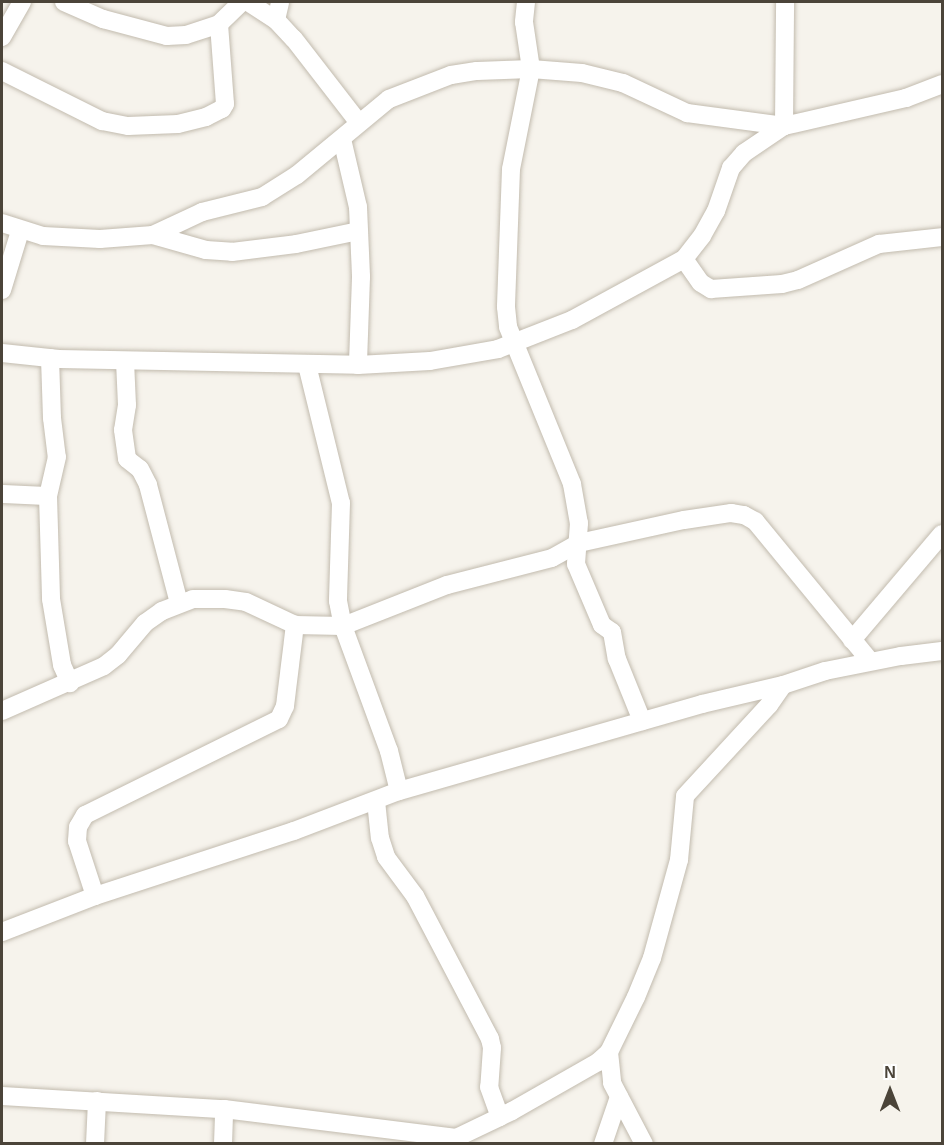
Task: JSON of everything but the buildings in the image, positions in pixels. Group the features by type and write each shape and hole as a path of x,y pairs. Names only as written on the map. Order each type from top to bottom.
{"street":[{"path":"2,37 22,2"},
{"path":"64,2 103,19 167,36 186,35 219,24 242,2"},
{"path":"248,2 276,20 294,39 359,123"},
{"path":"276,20 280,2"},
{"path":"526,2 524,22 531,69 511,169 506,307 512,343 539,407 559,446 572,484 579,543 575,553 576,564 602,625 612,632 617,658 642,722"},
{"path":"784,126 785,2"},
{"path":"2,71 102,121 128,126 178,124 206,117 222,110 225,104 219,24"},
{"path":"153,235 202,212 262,197 297,175 389,99 451,75 477,70 531,69 582,73 623,83 687,113 784,126 906,98 942,84"},
{"path":"2,353 50,358 125,361 358,365 430,361 498,350 572,320 684,259 702,236 716,211 731,168 744,153 784,126"},
{"path":"342,139 358,207 358,365"},
{"path":"2,223 20,231 43,236 100,238 153,235 206,250 232,252 296,244 359,231"},
{"path":"2,290 20,231"},
{"path":"684,259 701,283 711,289 782,284 798,280 879,244 942,237"},
{"path":"50,358 52,418 57,458 48,496 53,624 62,665 70,682"},
{"path":"125,361 127,405 123,430 127,459 140,469 148,485 179,603"},
{"path":"307,365 341,503 337,580 343,626 389,751 399,790"},
{"path":"2,494 48,496"},
{"path":"2,711 104,666 118,655 145,623 179,603 204,598 246,602 295,626 343,626 405,604 447,585 552,558 579,543 710,515 744,515 755,521 870,662"},
{"path":"852,640 942,534"},
{"path":"95,896 77,841 78,827 85,815 279,719 285,706 295,626"},
{"path":"2,932 95,896 283,835 376,801 399,790 642,722 783,686 825,670 942,651"},
{"path":"2,1096 224,1110 456,1138 500,1118 598,1062 609,1052 636,998 652,958 679,860 685,796 769,705 783,686"},
{"path":"376,801 380,838 386,857 414,896 490,1039 492,1048 489,1087 500,1118"},
{"path":"609,1052 612,1083 645,1143"},
{"path":"603,1143 619,1097"},
{"path":"95,1143 97,1101"},
{"path":"223,1143 224,1110"}]}
